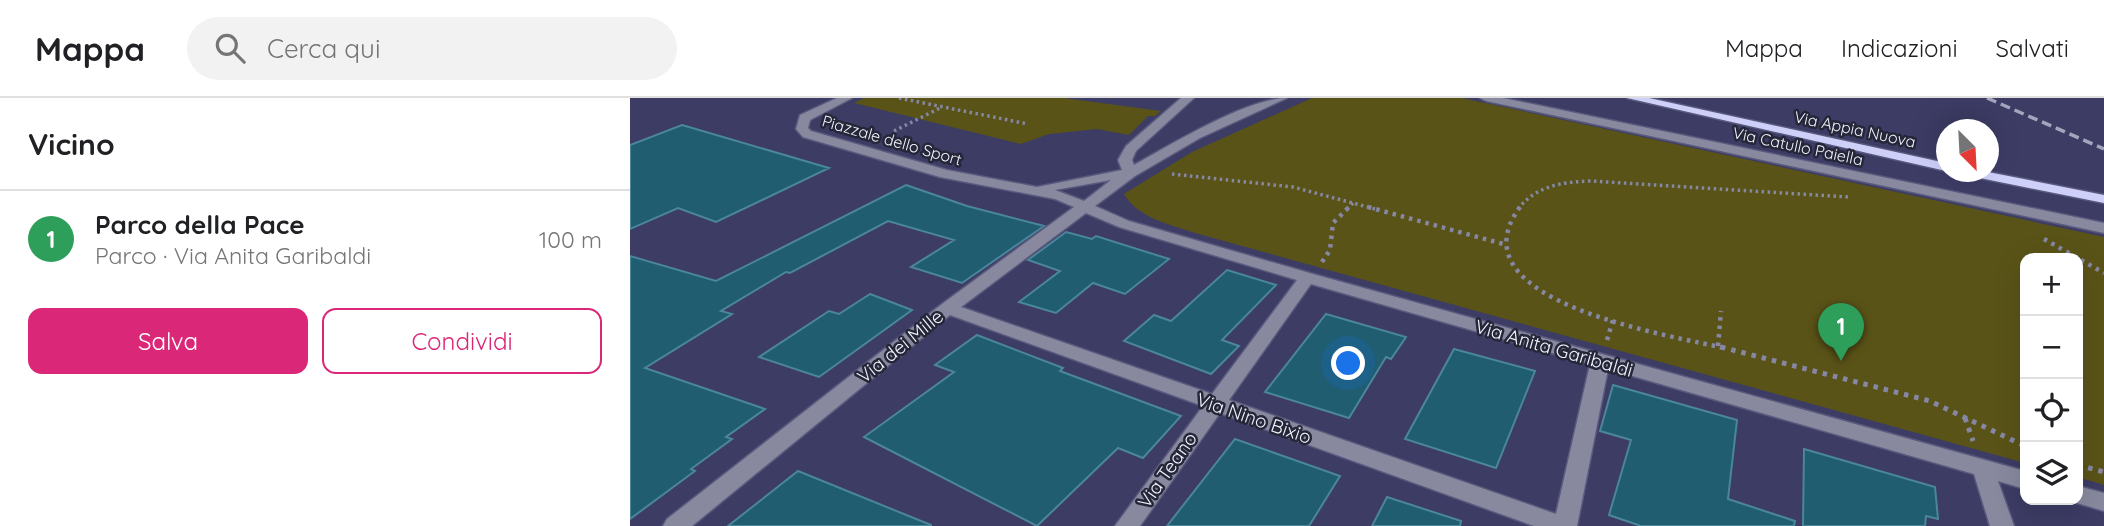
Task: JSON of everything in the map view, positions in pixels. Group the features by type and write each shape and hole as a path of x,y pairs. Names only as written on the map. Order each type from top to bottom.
{"main road":[{"name":"Via Appia Nuova","path":"1635,98 1936,155"},
{"name":"Via Appia Nuova","path":"1635,98 1936,165"},
{"path":"1999,167 2104,189"},
{"path":"1999,178 2104,199"}],"street":[{"name":"Piazzale dello Sport","path":"846,98 804,118 802,129 807,134 945,174 1059,195 1086,208"},
{"path":"1136,170 1125,165 1131,149 1188,98"},
{"name":"Via dei Mille","path":"675,526 948,308 1136,170 1203,132 1281,98"},
{"name":"Via Catullo Paiella","path":"1486,98 2104,228"},
{"name":"Piazzale dello Sport","path":"1032,190 1136,170"},
{"name":"Via Anita Garibaldi","path":"1086,208 1124,224 1307,278 2020,479"},
{"name":"Via Teano","path":"1127,526 1307,278"},
{"name":"Via Nino Bixio","path":"948,308 1563,526"},
{"path":"1563,526 1600,360"},
{"path":"1983,468 2002,526"},
{"path":"2083,496 2104,502"}],"path":[{"path":"898,98 1028,124"},
{"path":"894,131 943,107"},
{"path":"1136,170 1293,187 1507,245"},
{"path":"1858,198 1610,182 1564,183 1543,189 1522,205 1506,232 1507,245 1510,262 1523,279 1565,305 1598,317 1905,393 1930,401 2020,444"},
{"path":"1324,260 1333,241 1333,223 1353,203"},
{"path":"2041,237 2104,273"},
{"path":"1718,346 1721,311"},
{"path":"2083,466 2104,472"}],"shaded area":[{"path":"864,98 1064,98 1161,111 1155,116 1148,116 1129,135 1097,129 1049,134 1021,144 854,103"},
{"path":"1312,98 1462,98 2104,237 2104,485 2083,479 2083,253 2020,253 2020,462 1195,233 1146,215 1124,194 1192,152"}],"building":[{"path":"682,125 829,168 716,222 678,208 630,229 630,145"},
{"path":"906,185 967,206 1044,226 962,283 911,267 954,240 888,221 790,273 786,272 721,311 732,314 645,368 765,409 726,437 732,439 691,469 695,471 630,519 630,256 716,281"},
{"path":"1066,232 1092,239 1096,236 1169,259 1125,294 1093,283 1056,313 1019,302 1060,271 1028,260"},
{"path":"1227,270 1276,285 1222,340 1239,346 1211,374 1124,341 1154,315 1171,321"},
{"path":"870,294 912,310 819,377 759,357 829,311 839,314"},
{"path":"1326,314 1406,337 1391,359 1386,357 1349,418 1265,392"},
{"path":"977,335 1063,368 1060,371 1181,416 1143,458 1118,448 1037,526 864,437 954,372 935,365"},
{"path":"1454,349 1535,371 1496,468 1405,439"},
{"path":"1613,385 1737,420 1728,499 1795,521 1794,526 1641,526 1609,515 1631,440 1600,431"},
{"path":"1235,439 1340,476 1309,526 1167,526"},
{"path":"1804,449 1935,487 1938,519 1926,516 1925,526 1803,526"},
{"path":"798,471 931,525 931,526 728,526"},
{"path":"1387,497 1461,521 1460,526 1372,526"}],"railway":[{"path":"1987,98 2104,149"}],"place":[{"name":"Parco della Pace","path":"1841,361"}]}
